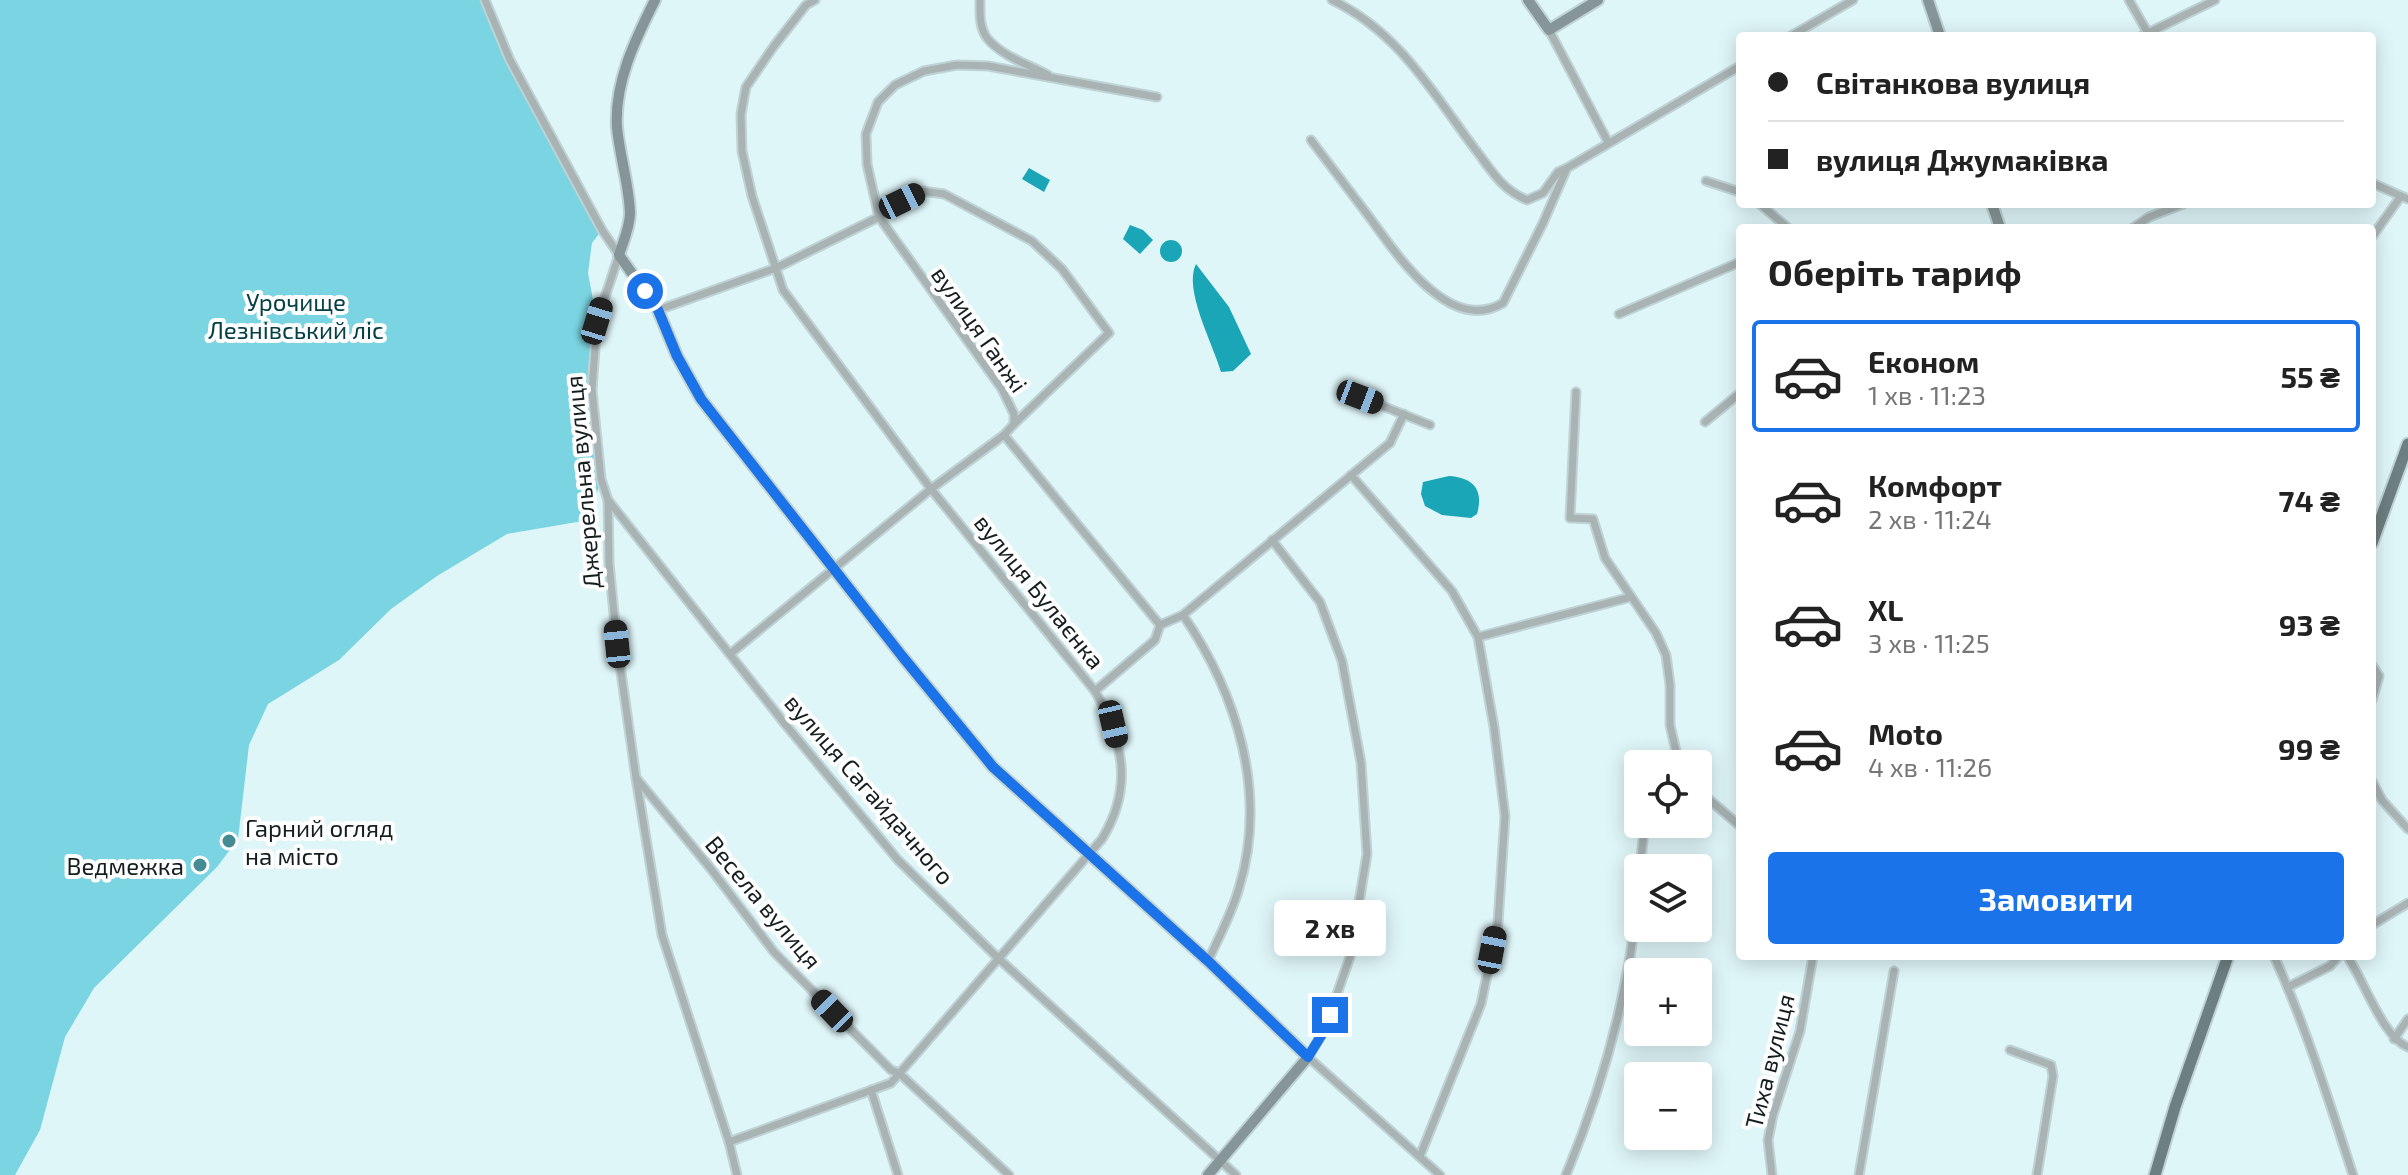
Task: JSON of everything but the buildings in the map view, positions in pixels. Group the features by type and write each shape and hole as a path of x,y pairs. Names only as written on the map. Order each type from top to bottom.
{"main road":[{"path":"2376,532 2408,444"},
{"path":"2155,1175 2175,1107 2227,960"}],"street":[{"path":"485,0 510,60 602,230 658,310 677,356 701,399 902,656 993,767 1440,1175"},
{"path":"619,255 630,216 617,126 618,101 629,57 655,0"},
{"name":"вулиця Булаєнка","path":"729,1142 891,1083 1090,854 1111,825 1122,771 1113,724 1095,691 931,489 783,290 752,196 742,151 741,114 746,87 806,5 815,0"},
{"path":"980,0 980,21 987,37 1000,48 1053,78"},
{"path":"1332,0 1349,8 1384,34 1408,57 1509,192 1527,200 1543,193 1558,172 1736,68"},
{"path":"1528,0 1549,30 1608,142"},
{"path":"1549,30 1598,0"},
{"path":"1798,32 1853,0"},
{"path":"1928,0 1939,32"},
{"path":"2129,0 2145,32"},
{"path":"2153,32 2215,0"},
{"name":"вулиця Ганжі","path":"730,654 1014,424 1014,414 1002,389 879,217 867,164 866,134 878,102 895,85 924,71 957,65 988,66 1157,97"},
{"path":"1311,140 1413,275 1436,294 1470,310 1494,308 1503,303 1567,168"},
{"path":"1706,181 1736,191"},
{"path":"2376,185 2405,197 2376,232"},
{"path":"658,310 776,268 879,217 922,191 944,194 1032,241 1062,269 1109,333 1014,424"},
{"path":"1765,208 1783,224"},
{"path":"2139,224 2173,208"},
{"name":"Джерельна вулиця","path":"619,255 597,321 592,390 601,479 608,500 609,563 636,778 662,935 737,1175"},
{"path":"1619,314 1736,264"},
{"path":"1576,392 1570,518 1593,519 1605,558 1656,633 1666,655 1670,725 1676,750"},
{"path":"1705,422 1736,396"},
{"path":"1360,397 1430,425"},
{"path":"1095,691 1155,640 1160,625 1183,615 1390,443 1404,414"},
{"path":"1004,435 1160,625"},
{"path":"1351,475 1452,591 1478,637 1505,816 1498,923 1481,1004 1420,1156"},
{"name":"вулиця Сагайдачного","path":"608,500 898,860 998,958 1236,1175"},
{"path":"1208,1175 1308,1057 1324,1031 1350,957 1367,854 1361,763 1342,661 1320,602 1272,540"},
{"path":"1478,637 1631,597"},
{"path":"1183,615 1206,649 1240,729 1251,814 1239,888 1208,961"},
{"name":"Весела вулиця","path":"636,778 774,952 891,1070 899,1073 1009,1175"},
{"path":"2376,789 2408,829"},
{"path":"1712,804 1736,823"},
{"path":"2376,923 2408,903"},
{"path":"1566,1175 1580,1141 1619,1017 1634,942"},
{"name":"Тиха вулиця","path":"1772,1175 1768,1140 1800,1031 1812,960"},
{"path":"2276,960 2353,1175"},
{"path":"2288,987 2330,966 2335,960"},
{"path":"2350,960 2397,1044 2408,1047"},
{"path":"1859,1175 1894,971"},
{"path":"2394,1039 2408,1019"},
{"path":"2010,1050 2051,1065 2053,1076 2037,1175"},
{"path":"871,1090 898,1175"}],"green space":[{"name":"Урочище Лезнівський ліс","path":"0,0 485,0 510,60 602,230 592,243 588,273 597,321 593,352 601,479 589,520 507,534 437,576 391,609 339,660 268,704 249,745 238,839 217,867 94,988 65,1037 40,1130 15,1175 0,1175"}],"shaded area":[{"path":"1029,168 1050,180 1044,192 1022,179"},
{"path":"1130,225 1143,230 1153,240 1140,254 1123,239"},
{"path":"1171,240 1179,243 1182,251 1179,259 1171,262 1163,259 1160,251 1163,243"},
{"path":"1196,264 1229,307 1251,354 1233,371 1221,372 1201,317 1193,287"},
{"path":"1449,476 1464,479 1475,486 1479,505 1477,514 1471,518 1442,515 1425,506 1421,494 1423,482"}],"place":[{"name":"Гарний огляд на місто","path":"229,841"},
{"name":"Ведмежка","path":"200,865"}],"route":[{"path":"645,291 658,310 677,356 701,399 993,767 1208,961 1308,1057 1330,1015"}]}
